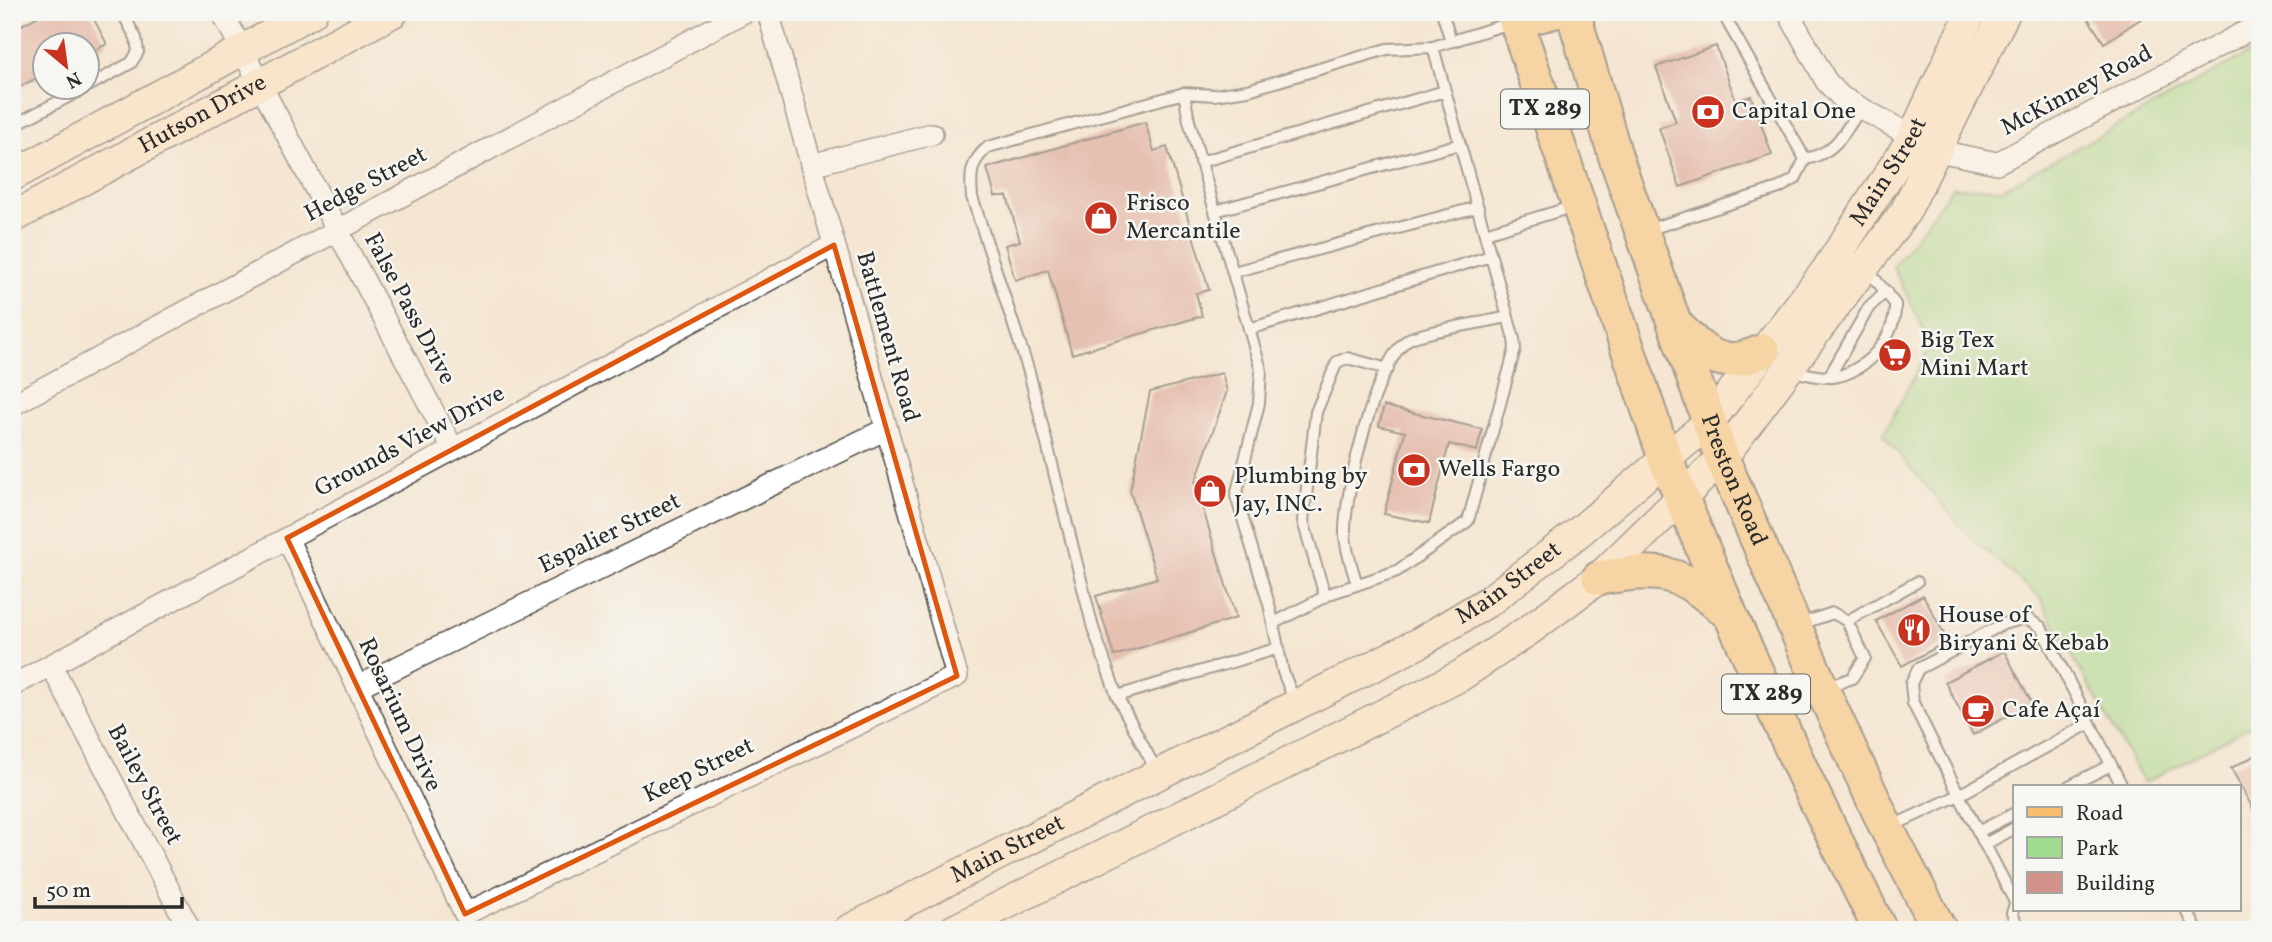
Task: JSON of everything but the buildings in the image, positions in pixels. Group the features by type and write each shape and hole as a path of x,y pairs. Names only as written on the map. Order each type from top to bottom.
{"main road":[{"name":"Hutson Drive","path":"12,176 312,12"},
{"name":"Hutson Drive","path":"12,218 393,12"},
{"path":"1514,17 1552,12"},
{"name":"Preston Road","path":"1573,12 1615,158 1722,458 1822,689 1887,829 1940,930"},
{"name":"Main Street","path":"954,930 1460,676 1529,630 1599,578 1683,499 1722,458 1905,212 1970,12"},
{"name":"Main Street","path":"849,930 1419,643 1489,600 1579,532 1708,422 1925,145 2006,12"},
{"name":"TX 289","path":"1514,17 1665,458 1731,616 1807,782 1880,930"},
{"path":"1672,321 1706,353 1726,360 1741,362 1763,351"},
{"path":"1599,578 1643,571 1673,575 1696,586 1731,616"},
{"path":"1158,775 1178,818"}],"street":[{"name":"False Pass Drive","path":"222,12 453,449"},
{"name":"Hedge Street","path":"12,405 744,12"},
{"name":"Battlement Road","path":"768,12 957,676"},
{"name":"McKinney Road","path":"1788,12 1826,81 1841,97 1925,145 1997,163 2260,24"},
{"path":"811,165 932,134"},
{"name":"Grounds View Drive","path":"12,686 834,245"},
{"name":"Espalier Street","path":"357,687 886,429"},
{"name":"Rosarium Drive","path":"286,538 465,914"},
{"name":"Bailey Street","path":"51,665 190,930"},
{"name":"Keep Street","path":"465,914 957,676"}],"lane":[{"path":"102,78 131,63 138,52 136,38 122,12"},
{"path":"1442,12 1451,41"},
{"path":"1722,12 1805,159"},
{"path":"1158,775 1118,696 1093,628 1029,372 972,197 970,175 975,158 988,147 1184,93 1231,93 1387,49 1433,47 1514,17"},
{"path":"1274,623 1325,596 1397,571 1468,521 1514,349 1492,256 1433,47"},
{"path":"1200,162 1445,91"},
{"path":"1184,93 1200,162 1250,329 1262,382 1236,496 1274,623 1283,672 1297,706"},
{"path":"12,126 58,102"},
{"path":"1641,232 1779,188 1795,179 1805,159 1823,154 1838,142 1860,109"},
{"path":"1214,211 1460,144"},
{"path":"1485,233 1578,206"},
{"path":"1233,272 1478,207"},
{"path":"1250,329 1492,256"},
{"path":"1790,370 1829,377 1857,369 1865,364 1892,327 1895,304 1864,267"},
{"path":"1829,377 1869,307 1886,290"},
{"path":"1357,585 1345,536 1346,498 1355,457 1394,354 1409,339 1508,317"},
{"path":"1325,596 1303,521 1317,412 1337,362 1347,358 1388,369"},
{"path":"1847,621 1917,582"},
{"path":"1794,626 1833,613 1847,621 1865,658 1852,678 1822,689"},
{"path":"2013,899 1913,703 1911,684 1918,669 2003,624 2026,618 2041,627 2121,785"},
{"path":"1118,696 1279,648"},
{"path":"1887,829 1959,795 2090,723"},
{"path":"2071,785 2111,765"},
{"path":"1978,832 2013,814"},
{"path":"1985,844 2013,829"},
{"path":"2003,879 2013,874"},
{"path":"2013,910 2019,930"},
{"path":"2187,911 2197,930"}],"highlighted area":[{"path":"834,245 957,676 465,914 287,538"}],"green space":[{"path":"2260,47 2260,721 2144,783 2039,597 1966,533 1883,435 1931,345 1893,267 1953,187 2002,189"}],"place":[{"name":"Capital One","path":"1708,112"},
{"name":"Frisco Mercantile","path":"1101,218"},
{"name":"Big Tex Mini Mart","path":"1895,355"},
{"name":"Wells Fargo","path":"1414,470"},
{"name":"Plumbing by Jay, INC.","path":"1210,491"},
{"name":"House of Biryani & Kebab","path":"1914,630"},
{"name":"Cafe Açaí","path":"1978,711"}]}
